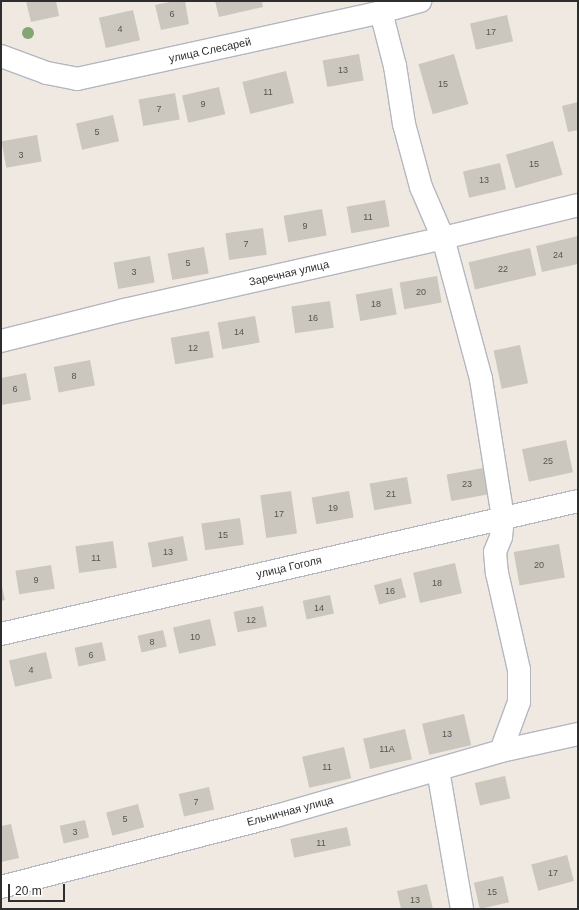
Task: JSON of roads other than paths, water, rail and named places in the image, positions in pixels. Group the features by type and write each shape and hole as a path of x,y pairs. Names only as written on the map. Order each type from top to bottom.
{"street":[{"name":"улица Слесарей","path":"1,56 47,73 77,79 381,12 420,1"},
{"path":"381,12 395,66 404,124 421,187 443,238 481,379 503,518 495,559 519,670 519,702 501,751"},
{"name":"Заречная улица","path":"1,341 124,310 443,238 578,205"},
{"name":"улица Гоголя","path":"1,634 578,501"},
{"name":"Ельничная улица","path":"1,887 438,770 501,751 578,734"},
{"path":"438,770 462,909"}]}
